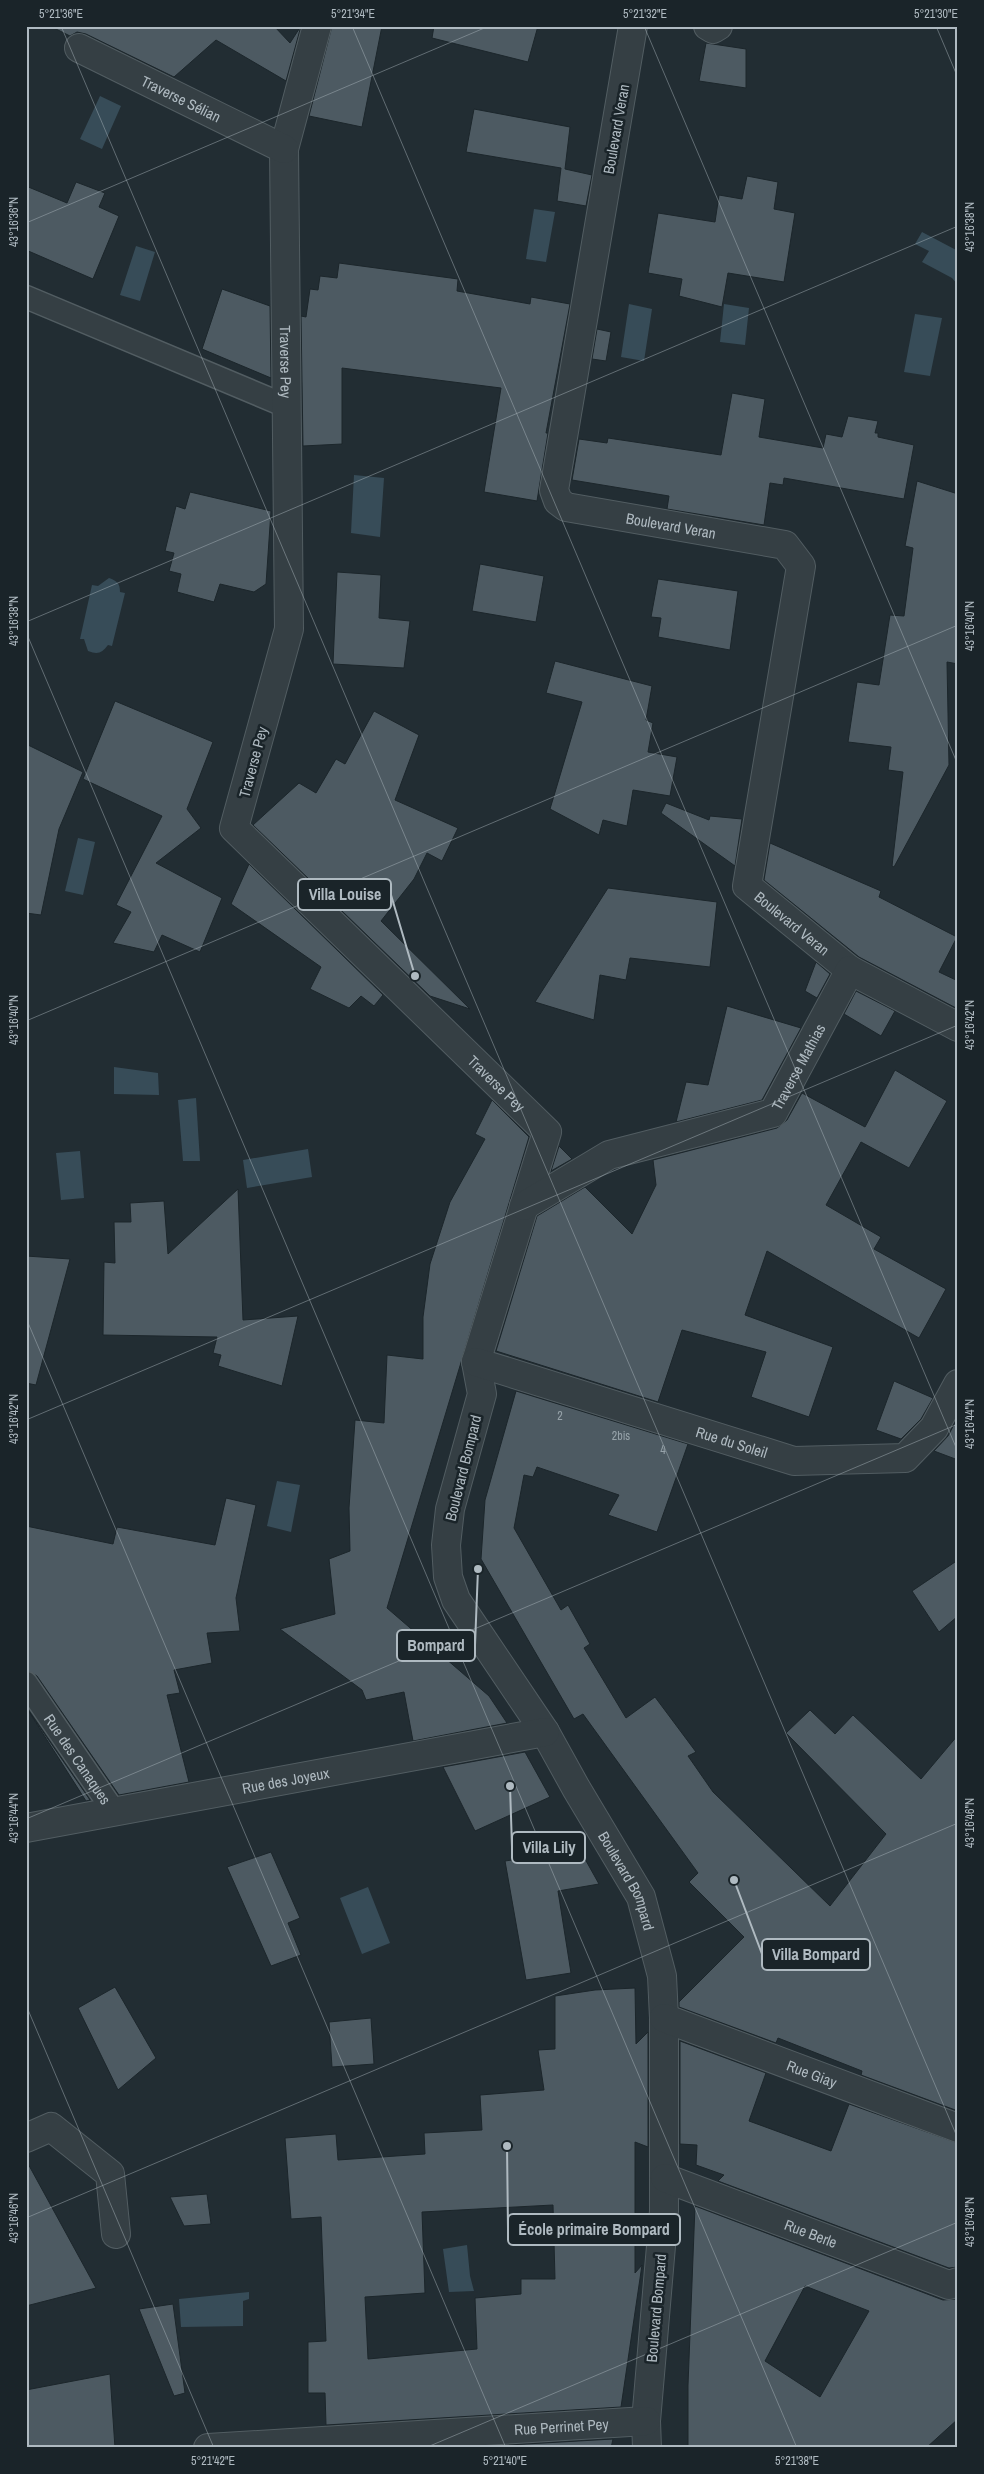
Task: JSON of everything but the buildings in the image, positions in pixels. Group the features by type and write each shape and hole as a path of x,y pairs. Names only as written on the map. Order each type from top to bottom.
{"street":[{"name":"Traverse Pey","path":"317,26 284,149 289,629 234,828 546,1132 476,1362"},
{"name":"Boulevard Veran","path":"633,26 554,490 558,501 566,507 785,545 801,566 748,886 850,970"},
{"path":"708,26 713,29 718,26"},
{"name":"Traverse Sélian","path":"79,48 284,149"},
{"path":"850,970 958,1026"},
{"name":"Traverse Mathias","path":"524,1206 609,1155 773,1113 850,970"},
{"name":"Rue du Soleil","path":"476,1362 794,1461 905,1458 934,1428 958,1384"},
{"name":"Boulevard Bompard","path":"476,1362 482,1394 450,1509 446,1545 448,1577 456,1600 546,1732 576,1788 641,1897 662,1976 664,2018 664,2211 646,2421 647,2448"},
{"name":"Rue des Joyeux","path":"26,1828 113,1810 546,1732"},
{"name":"Rue Giay","path":"664,2018 958,2128"},
{"path":"26,2138 51,2128 110,2174 116,2234"},
{"name":"Rue Berle","path":"665,2178 949,2284 958,2282"},
{"name":"Rue Perrinet Pey","path":"208,2448 646,2421"}],"lane":[{"path":"26,297 286,406"},
{"name":"Rue des Canaques","path":"26,1683 113,1810"}],"water":[{"path":"100,96 121,106 102,149 80,139"},
{"path":"534,209 555,212 546,262 526,259"},
{"path":"922,232 958,251 958,285 952,278 922,262 929,251 915,244"},
{"path":"136,246 155,252 140,301 120,295"},
{"path":"629,304 652,309 644,361 621,357"},
{"path":"724,304 749,308 745,345 720,342"},
{"path":"915,314 942,318 930,376 904,372"},
{"path":"354,475 384,478 380,537 351,533"},
{"path":"109,578 118,583 120,592 125,593 112,646 108,645 102,651 95,653 88,651 84,639 80,639 92,585 98,586"},
{"path":"78,838 95,842 83,895 65,891"},
{"path":"114,1067 158,1073 159,1095 114,1094"},
{"path":"196,1098 200,1161 183,1161 178,1100"},
{"path":"308,1149 312,1177 247,1188 243,1160"},
{"path":"80,1151 84,1198 61,1200 56,1153"},
{"path":"277,1481 300,1485 291,1532 267,1526"},
{"path":"368,1887 390,1943 362,1954 340,1898"},
{"path":"467,2245 470,2276 474,2291 449,2292 443,2249"},
{"path":"249,2292 249,2299 243,2301 243,2326 181,2327 179,2299"}],"place":[{"name":"Villa Louise","path":"415,976"},
{"name":"Bompard","path":"478,1569"},
{"name":"Villa Lily","path":"510,1786"},
{"name":"Villa Bompard","path":"734,1880"},
{"name":"École primaire Bompard","path":"507,2146"}]}
